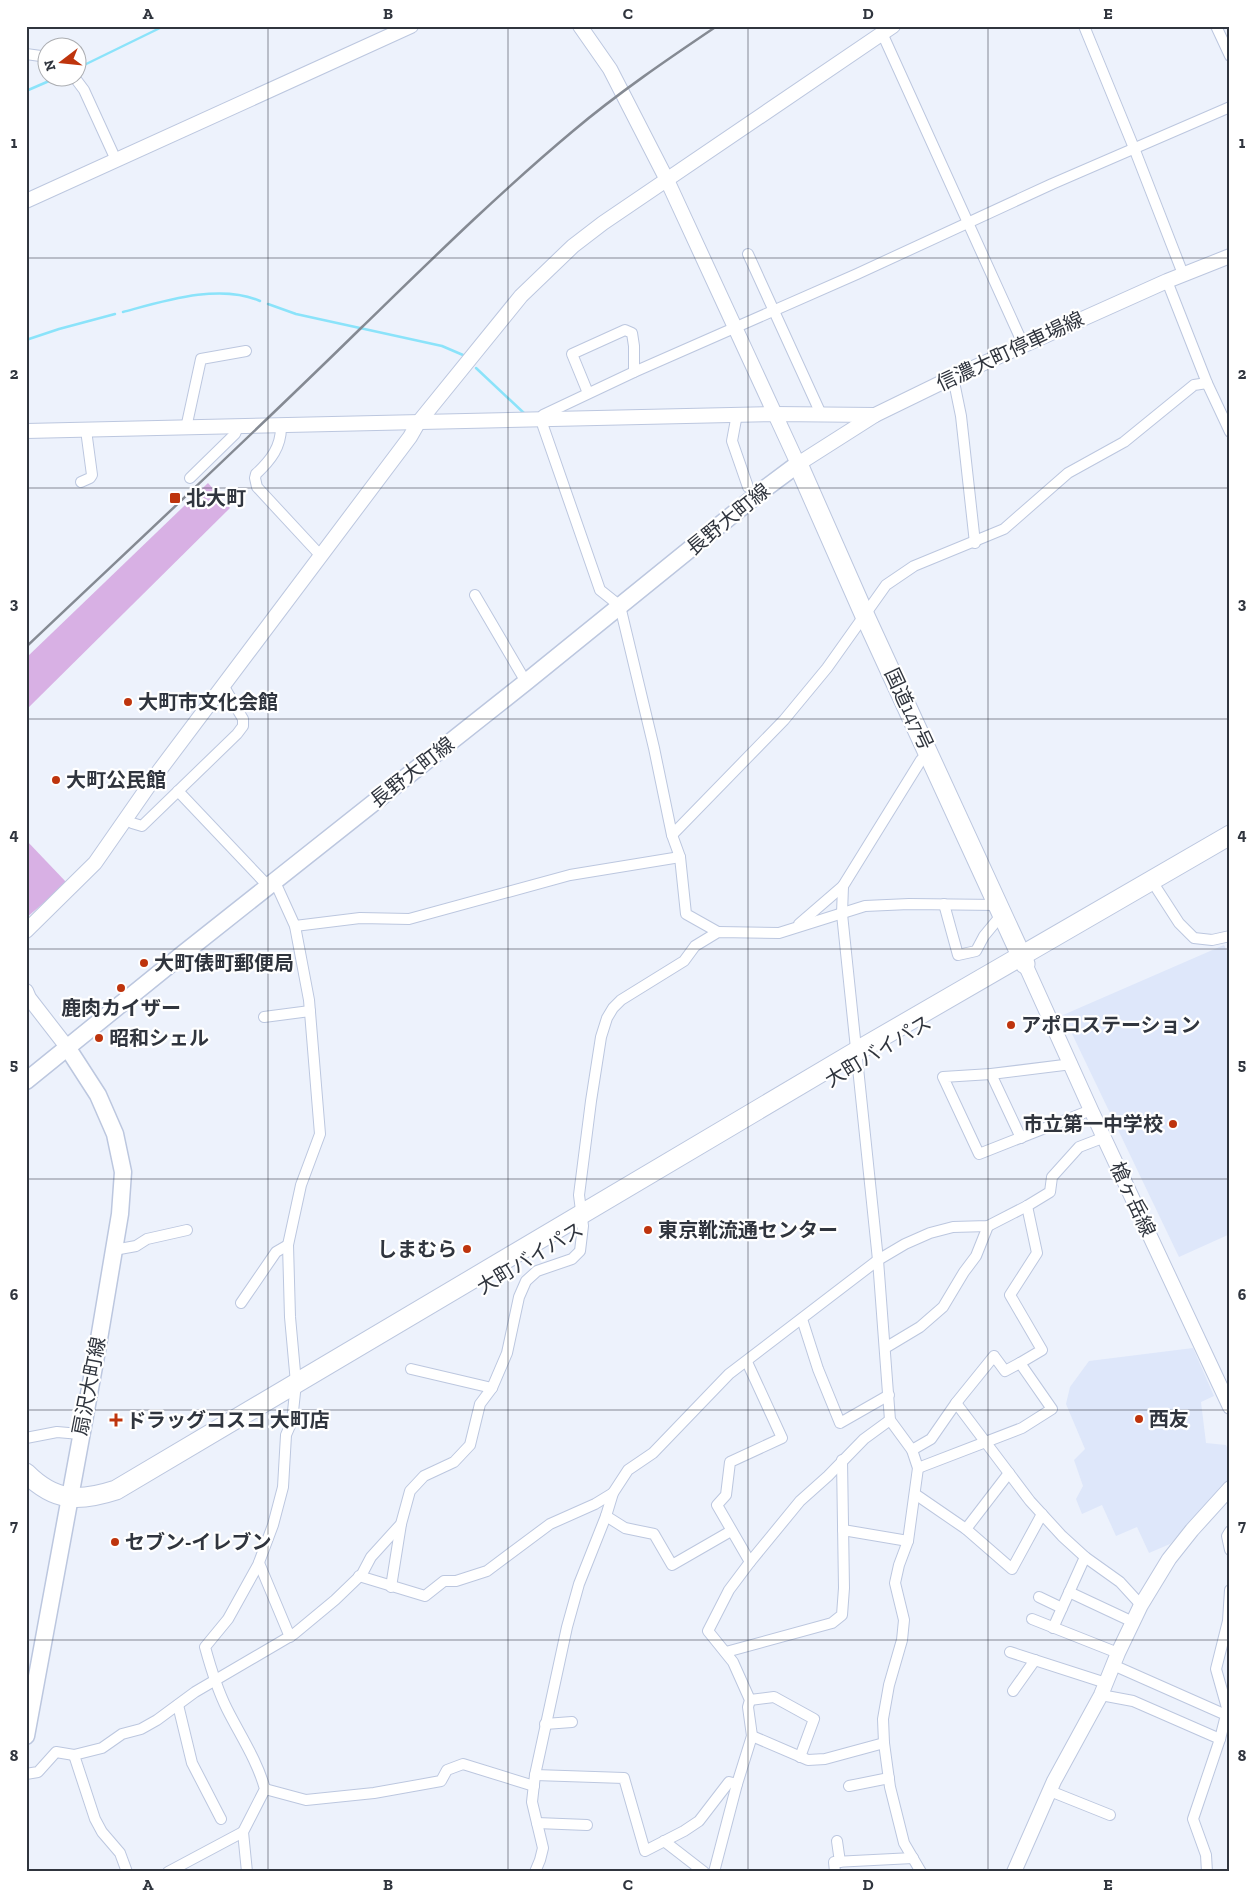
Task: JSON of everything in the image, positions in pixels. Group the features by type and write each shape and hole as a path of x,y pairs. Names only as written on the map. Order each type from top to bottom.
{"highway":[{"name":"国道147号","path":"798,464 865,616 1023,959"},
{"path":"1023,959 1230,835"},
{"path":"1023,959 1157,889 1230,847"},
{"name":"大町バイパス","path":"26,1490 50,1506 68,1504 92,1509 124,1498 295,1390 1023,959"},
{"name":"大町バイパス","path":"26,1473 34,1482 68,1504"}],"main road":[{"name":"長野大町線","path":"26,1081 526,682 763,490 798,464"},
{"name":"扇沢大町線","path":"26,1736 114,1250 120,1214 123,1172 115,1134 98,1095 67,1047"}],"street":[{"path":"26,201 411,26"},
{"path":"580,26 610,69 667,180 798,464"},
{"path":"1084,26 1183,274"},
{"path":"1216,26 1230,56"},
{"path":"26,931 96,863 126,818 223,685 410,437 418,423 521,296 573,246 603,223 888,30 967,222 1023,344"},
{"path":"83,88 116,160"},
{"path":"541,419 546,412 735,326 857,274 967,222 1230,107"},
{"path":"748,254 821,414"},
{"name":"信濃大町停車場線","path":"798,464 875,415 953,377 1023,344 1183,274 1230,256"},
{"path":"1167,281 1207,383 1229,426"},
{"path":"588,394 572,354 625,330 632,333 634,372"},
{"path":"186,428 201,358 246,351"},
{"path":"953,377 961,416 975,542"},
{"path":"672,836 784,720 827,668 886,585 914,566 1004,529 1068,473 1124,442 1194,385 1207,383"},
{"path":"26,431 737,414 875,415"},
{"path":"737,414 732,441 748,487"},
{"path":"541,419 561,483 600,590 620,606 654,748 672,836 680,857 686,914 718,932 779,933 796,926 865,906 944,904 1001,909 976,951 958,955 944,904"},
{"path":"281,426 281,434 276,452 269,462 256,474 255,482 321,556"},
{"path":"190,478 234,434 238,427"},
{"path":"81,482 92,475 86,430"},
{"path":"475,595 526,682"},
{"path":"126,818 142,826 243,726 242,719 223,685"},
{"path":"796,926 843,886 921,760 929,752"},
{"path":"178,791 272,885 295,926 310,1011 320,1134 301,1185 288,1245 295,1390 292,1421 286,1435 284,1486 273,1525 259,1563 228,1619 205,1647 214,1680 260,1771 265,1789 243,1832 247,1872"},
{"path":"295,926 360,918 410,919 570,875 680,857"},
{"path":"843,886 842,914 878,1260 890,1420 912,1450 918,1468 908,1541 899,1565 895,1583 904,1620 903,1634 884,1711 884,1743 889,1778 904,1843 921,1872"},
{"path":"1157,889 1179,923 1194,938 1212,940 1230,936"},
{"path":"391,1587 401,1524 410,1491 424,1476 454,1462 470,1445 480,1404 492,1388 507,1353 519,1297 526,1281 537,1271 576,1257 580,1251 582,1220 579,1195 601,1037 607,1018 621,1000 684,961 695,946 718,932"},
{"name":"槍ヶ岳線","path":"1023,959 1072,1064 1091,1110 1230,1407"},
{"path":"26,991 67,1047"},
{"path":"264,1017 310,1011"},
{"path":"1072,1064 991,1074 943,1077 979,1154 1091,1110"},
{"path":"991,1074 1021,1138"},
{"path":"535,1872 543,1848 532,1802 534,1780 567,1627 579,1584 614,1492 628,1470 653,1453 729,1374 878,1260 905,1244 930,1233 953,1227 988,1226 1027,1206 1050,1192 1052,1177 1079,1147 1105,1137"},
{"path":"912,1450 932,1439 956,1403 994,1356 1006,1371 1042,1350 1010,1295 1036,1253 1027,1206"},
{"path":"885,1348 920,1327 943,1307 976,1256 988,1226"},
{"path":"114,1250 136,1246 147,1240 187,1230"},
{"path":"241,1303 276,1252 288,1245"},
{"path":"802,1319 818,1369 840,1423 889,1395"},
{"path":"747,1362 782,1438 730,1462 726,1495 717,1505 750,1562"},
{"path":"918,1468 1022,1428 1052,1409 1020,1363"},
{"path":"411,1369 492,1388"},
{"path":"956,1403 985,1443 1062,1536 1085,1557 1120,1582 1141,1605"},
{"path":"714,1872 737,1784 752,1736 748,1707 750,1700 734,1662 708,1631 729,1590 800,1501 828,1476 864,1439 890,1420"},
{"path":"26,1438 57,1432 80,1434"},
{"path":"726,1652 832,1623 842,1615 844,1588 842,1460"},
{"path":"966,1529 1009,1472"},
{"path":"1014,1872 1050,1791 1104,1689 1141,1605 1170,1558 1192,1530 1230,1488"},
{"path":"359,1576 425,1596 444,1581 456,1581 487,1571 550,1524 595,1504 614,1492"},
{"path":"915,1494 966,1529 1012,1569 1042,1514"},
{"path":"606,1516 626,1528 654,1534 672,1565 731,1531"},
{"path":"26,1774 38,1772 56,1752 74,1755 102,1748 122,1734 141,1729 214,1680 290,1637 335,1600 359,1576 371,1557 401,1524"},
{"path":"843,1530 908,1541"},
{"path":"1230,1531 1227,1536 1230,1550"},
{"path":"1053,1628 1085,1557"},
{"path":"259,1563 290,1637"},
{"path":"1207,1872 1206,1855 1193,1819 1224,1735 1226,1708 1216,1669 1228,1620 1230,1590"},
{"path":"1069,1592 1133,1622"},
{"path":"1039,1597 1062,1608"},
{"path":"1032,1619 1116,1659 1226,1716"},
{"path":"1010,1652 1035,1660 1133,1701 1224,1735"},
{"path":"1013,1691 1035,1660"},
{"path":"750,1700 774,1696 814,1719 800,1757"},
{"path":"178,1704 192,1763 221,1820"},
{"path":"545,1724 572,1722"},
{"path":"752,1736 808,1760 825,1759 884,1743"},
{"path":"74,1755 95,1819 102,1832 120,1853 126,1872"},
{"path":"265,1789 306,1800 349,1796 441,1781 447,1770 463,1764 534,1780 624,1778 645,1851 699,1821 729,1782 737,1784"},
{"path":"849,1786 889,1778"},
{"path":"1050,1791 1110,1815"},
{"path":"537,1823 587,1824"},
{"path":"168,1872 243,1832"},
{"path":"664,1841 704,1872"},
{"path":"838,1841 840,1862"},
{"path":"835,1872 834,1862 913,1858"}],"shaded area":[{"path":"208,483 230,508 26,710 26,658"},
{"path":"26,840 67,883 26,918"},
{"name":"市立第一中学校","path":"1224,945 1230,957 1230,1234 1179,1257 1063,1015"},
{"path":"1193,1348 1214,1396 1201,1402 1206,1443 1226,1445 1230,1454 1230,1478 1170,1544 1149,1553 1137,1527 1116,1536 1102,1505 1082,1514 1076,1499 1083,1486 1074,1460 1085,1449 1066,1404 1070,1387 1089,1361"}],"waterway":[{"path":"88,63 164,26"},
{"path":"26,91 38,86"},
{"path":"123,312 174,299 210,294 244,296 260,301"},
{"path":"268,304 296,314 442,346 463,355"},
{"path":"26,340 115,314"},
{"path":"476,368 525,414"}],"railway":[{"path":"26,647 518,179 608,103 717,26"}],"place":[{"name":"北大町","path":"175,498"},
{"name":"大町市文化会館","path":"128,702"},
{"name":"大町公民館","path":"56,780"},
{"name":"大町俵町郵便局","path":"144,963"},
{"name":"鹿肉カイザー","path":"121,988"},
{"name":"アポロステーション","path":"1011,1025"},
{"name":"昭和シェル","path":"99,1038"},
{"name":"市立第一中学校","path":"1173,1124"},
{"name":"東京靴流通センター","path":"648,1230"},
{"name":"しまむら","path":"467,1249"},
{"name":"西友","path":"1139,1419"},
{"name":"ドラッグコスコ 大町店","path":"116,1420"},
{"name":"セブン-イレブン","path":"115,1542"}]}
